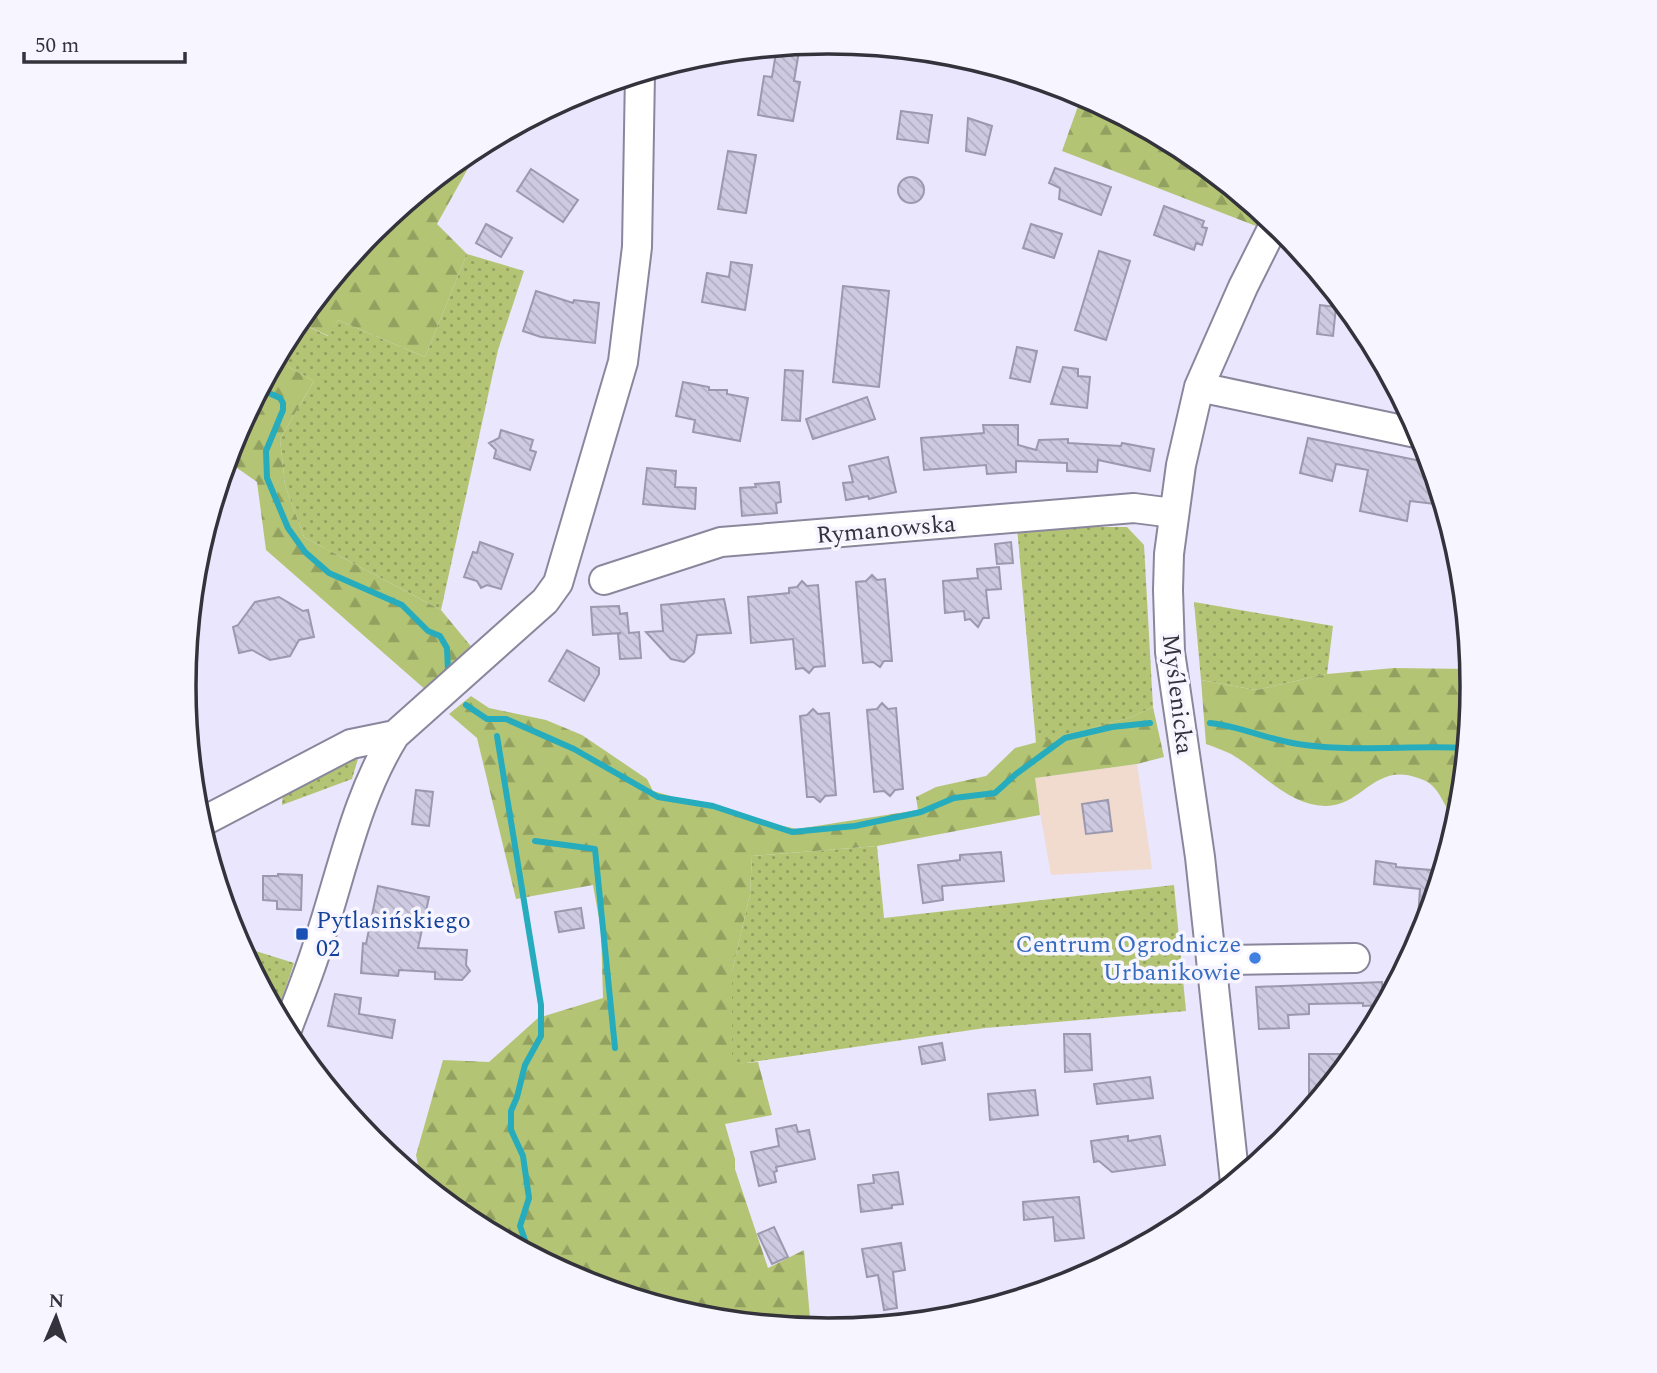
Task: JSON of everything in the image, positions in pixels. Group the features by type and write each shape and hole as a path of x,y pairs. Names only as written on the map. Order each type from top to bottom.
{"street":[{"path":"291,1019 320,941 367,788 383,753 395,735 545,601 558,583 624,362 638,247 640,84"},
{"name":"Myślenicka","path":"1234,1171 1200,858 1170,652 1168,590 1173,513 1199,387 1270,234"},
{"path":"1199,387 1407,431"},
{"name":"Rymanowska","path":"604,580 720,542 1134,508 1173,513"},
{"path":"210,818 351,744 395,735"},
{"path":"1211,956 1228,960 1355,958"}],"shaded area":[{"path":"1137,764 1152,869 1051,875 1034,778"}],"green space":[{"path":"1078,106 1145,139 1180,161 1258,222 1256,226 1062,151"},
{"path":"469,167 437,224 467,254 425,357 338,320 329,336 309,327 353,270 381,239 412,211"},
{"path":"467,254 524,271 498,350 441,610 304,537 285,485 280,439 314,381 284,365 309,327 328,336 338,320 425,357"},
{"path":"284,365 314,381 280,439 285,485 304,537 441,610 474,650 427,691 266,550 257,482 236,467 261,407"},
{"path":"1017,527 1127,527 1144,545 1153,707 1132,717 1036,743"},
{"path":"1194,602 1333,626 1327,674 1256,690 1201,680"},
{"path":"1394,668 1460,669 1459,728 1449,812 1435,788 1422,779 1403,775 1379,780 1349,800 1338,804 1311,804 1286,794 1231,754 1206,744 1201,680 1256,690 1327,674"},
{"path":"471,696 489,708 546,720 582,735 647,779 653,791 797,829 918,810 916,797 936,787 986,776 1015,748 1132,717 1153,707 1164,757 1137,764 1035,778 1040,815 877,846 752,856 750,894 732,972 732,1064 758,1062 772,1115 725,1124 735,1159 735,1169 768,1268 804,1250 810,1318 787,1317 705,1307 625,1285 587,1271 512,1234 477,1212 419,1167 416,1155 443,1060 489,1062 538,1018 603,998 601,930 593,885 516,899 477,738 449,714"},
{"path":"360,752 352,779 282,805 283,791"},
{"path":"877,846 884,918 1174,885 1186,1011 985,1028 732,1065 732,972 750,894 752,856"},
{"path":"254,950 294,963 281,1003"}],"building":[{"path":"798,55 794,81 800,82 793,121 758,115 764,76 772,77 775,57"},
{"path":"901,111 932,115 928,143 897,139"},
{"path":"968,118 992,126 985,155 966,151"},
{"path":"728,151 756,155 746,213 718,209"},
{"path":"1055,168 1111,187 1101,215 1059,199 1060,188 1049,183"},
{"path":"531,169 578,200 563,222 517,191"},
{"path":"911,177 920,181 924,190 920,199 911,203 902,199 898,190 902,181"},
{"path":"1164,206 1204,221 1202,227 1207,228 1202,245 1196,243 1194,250 1154,235"},
{"path":"486,224 512,238 501,257 476,243"},
{"path":"1031,224 1062,234 1054,258 1023,248"},
{"path":"1099,251 1130,261 1106,340 1075,330"},
{"path":"731,262 752,265 745,310 702,302 707,273 729,277"},
{"path":"843,286 889,291 879,387 833,382"},
{"path":"536,291 573,303 574,300 599,303 595,343 541,337 523,331"},
{"path":"1320,305 1333,307 1336,310 1333,336 1317,334"},
{"path":"1017,347 1037,351 1030,382 1010,378"},
{"path":"1063,367 1078,369 1078,376 1090,377 1087,408 1051,404"},
{"path":"785,370 803,371 800,421 782,420"},
{"path":"683,382 709,387 709,390 727,390 727,394 748,398 740,441 693,432 695,420 676,416"},
{"path":"867,397 875,419 813,439 806,419"},
{"path":"983,425 1018,425 1018,445 1036,450 1039,440 1068,439 1068,443 1121,446 1122,443 1154,449 1150,471 1098,460 1097,472 1067,471 1067,463 1016,461 1016,472 987,474 986,465 924,470 921,438 984,433"},
{"path":"501,430 533,440 530,450 536,452 530,470 494,458 496,450 489,443 499,438"},
{"path":"1308,438 1419,461 1433,504 1410,501 1407,521 1360,511 1368,470 1336,464 1332,481 1300,473"},
{"path":"888,457 896,492 869,499 868,496 846,500 843,483 853,482 849,466"},
{"path":"647,468 676,471 675,487 696,488 695,509 643,504"},
{"path":"779,482 781,502 776,503 777,513 742,516 740,488"},
{"path":"480,542 513,554 501,589 487,585 481,588 477,581 464,577 473,552 477,553"},
{"path":"1011,542 1013,563 997,564 995,544"},
{"path":"999,567 1001,589 986,590 989,618 983,618 978,627 970,619 965,620 964,611 945,613 943,581 978,578 977,569"},
{"path":"872,575 877,580 885,579 892,661 884,661 880,667 873,662 863,663 859,618 856,582 866,581"},
{"path":"802,581 807,586 818,585 825,666 814,667 809,673 803,668 796,669 793,639 751,643 748,597 789,593 789,588 797,587"},
{"path":"279,597 303,611 308,610 314,637 299,640 290,656 270,660 252,650 239,653 233,627 238,625 255,602"},
{"path":"724,599 731,633 697,635 694,653 684,662 671,659 646,632 663,631 661,605"},
{"path":"619,606 620,614 627,613 629,633 639,632 641,658 620,659 618,634 621,633 593,635 591,607"},
{"path":"567,650 599,668 599,674 584,701 549,681"},
{"path":"882,703 888,709 896,708 903,789 895,790 890,796 884,791 874,792 867,710 877,709"},
{"path":"813,709 818,714 829,713 836,795 825,796 820,802 814,797 807,797 800,716 807,715"},
{"path":"416,790 433,792 429,826 412,824"},
{"path":"1108,800 1112,831 1086,834 1082,804"},
{"path":"1001,852 1004,881 942,886 943,900 923,903 918,865 960,860 960,855"},
{"path":"1376,861 1396,864 1396,867 1433,870 1418,914 1420,889 1374,884"},
{"path":"302,875 301,910 277,909 277,901 263,900 263,876"},
{"path":"378,886 429,897 418,948 467,950 466,965 470,971 462,980 435,979 435,972 399,970 398,976 361,973 363,943 366,944"},
{"path":"581,908 584,928 559,932 555,912"},
{"path":"1382,982 1382,991 1374,1005 1363,1006 1363,1003 1309,1004 1309,1014 1288,1015 1289,1028 1259,1029 1256,987"},
{"path":"335,994 361,998 359,1014 395,1020 392,1038 328,1026"},
{"path":"1064,1034 1090,1034 1092,1070 1065,1072"},
{"path":"942,1043 945,1060 922,1064 919,1047"},
{"path":"1309,1054 1341,1054 1330,1071 1309,1097"},
{"path":"1150,1077 1153,1098 1097,1104 1094,1084"},
{"path":"1035,1090 1038,1115 990,1120 988,1094"},
{"path":"796,1125 798,1132 809,1130 815,1159 776,1167 776,1182 759,1186 751,1152 779,1146 776,1129"},
{"path":"1128,1136 1128,1141 1160,1136 1165,1165 1112,1172 1099,1161 1094,1162 1091,1141"},
{"path":"898,1172 903,1204 861,1212 858,1185 874,1183 873,1175"},
{"path":"1079,1197 1084,1238 1055,1241 1053,1217 1024,1220 1023,1202"},
{"path":"774,1227 788,1257 772,1264 758,1234"},
{"path":"901,1243 905,1270 893,1272 897,1308 884,1310 878,1275 867,1277 862,1249"}],"waterway":[{"path":"269,393 280,398 283,410 266,451 267,478 288,528 305,552 329,573 402,605 428,631 440,636 447,648 448,671"},
{"path":"466,705 487,719 506,719 574,749 658,797 713,806 792,832 855,826 921,812 954,798 995,793 1065,738 1112,727 1150,723"},
{"path":"1210,723 1269,738 1325,747 1457,748"},
{"path":"497,736 541,1005 541,1036 525,1065 511,1111 511,1130 523,1156 529,1198 520,1226 525,1241"},
{"path":"535,841 595,849 615,1048"}],"place":[{"name":"Pytlasińskiego 02","path":"302,934"},
{"name":"Centrum Ogrodnicze Urbanikowie","path":"1255,958"}]}
